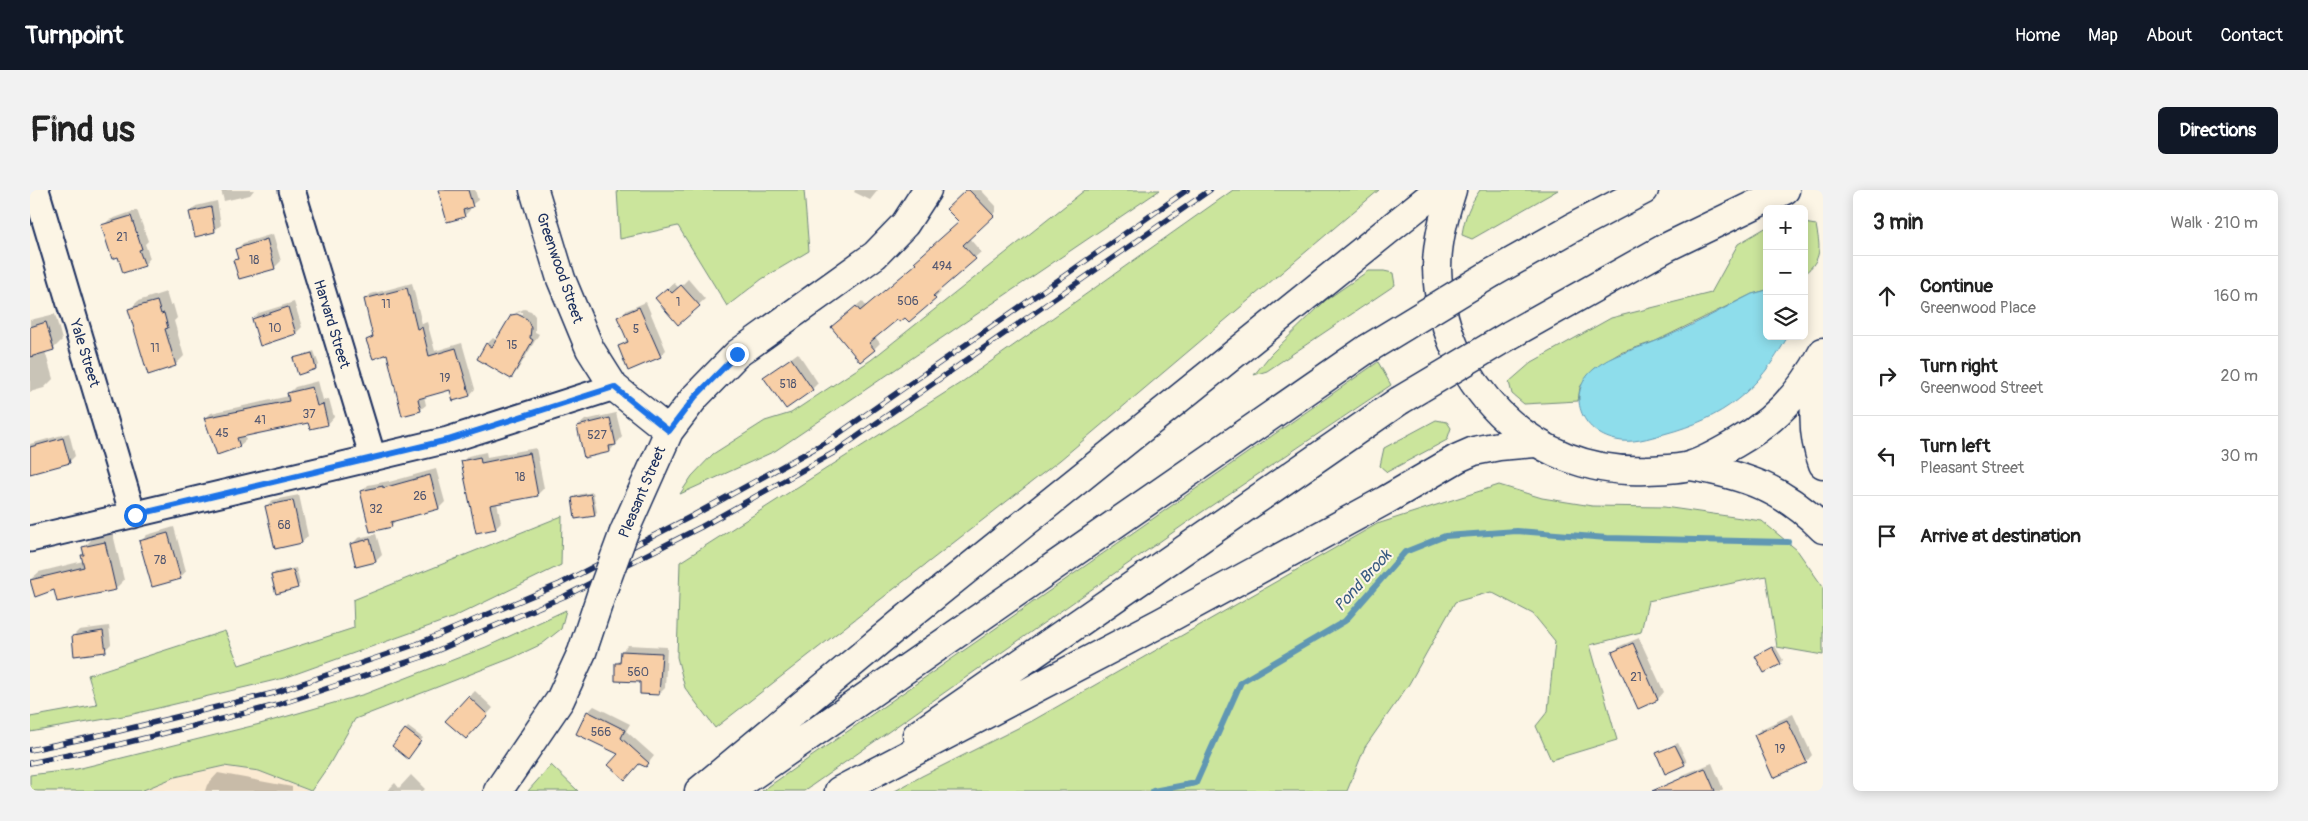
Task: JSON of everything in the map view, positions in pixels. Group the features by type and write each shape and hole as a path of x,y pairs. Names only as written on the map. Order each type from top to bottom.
{"main road":[{"name":"Greenwood Street","path":"534,190 570,305 590,349 614,387 669,431"},
{"name":"Pleasant Street","path":"498,791 560,700 582,652 624,532 669,431 695,397 737,354 881,248 905,224 927,190"},
{"path":"699,791 952,581 1438,190"},
{"path":"1452,190 1440,236 1437,269 1445,320 1453,344 1473,382 1489,402 1534,443 1582,462 1615,470 1633,471 1690,466 1738,475 1767,487 1793,503 1823,529"},
{"path":"730,791 1367,349 1492,273 1644,190"},
{"path":"837,791 1399,400 1667,247 1774,195"},
{"path":"1690,466 1742,439 1775,416 1801,387 1823,352"},
{"path":"1823,352 1814,411 1815,437 1823,464"},
{"path":"837,791 1168,618 1386,500 1458,458 1474,451 1498,446 1534,443"}],"street":[{"name":"Yale Street","path":"36,190 134,515"},
{"name":"Harvard Street","path":"292,190 373,458"},
{"path":"30,539 448,440 614,387"}],"shaded area":[{"path":"224,766 259,771 308,791 141,791 175,777"}],"green space":[{"path":"617,190 804,190 809,251 762,279 727,306 678,226 620,239"},
{"path":"1085,190 1160,190 775,451 680,494 692,476 713,454 765,421 791,413 871,360"},
{"path":"1233,190 1379,190 1060,460 715,728 685,688 677,657 680,562 962,382"},
{"path":"1480,190 1558,190 1472,239 1462,235 1468,211"},
{"path":"1808,224 1816,225 1819,246 1817,258 1808,270"},
{"path":"1763,229 1763,291 1752,294 1656,341 1620,353 1594,369 1580,387 1578,401 1524,404 1512,394 1509,382 1532,362 1611,318 1711,293 1738,244"},
{"path":"1368,271 1393,273 1395,285 1267,371 1254,375 1271,354 1326,300"},
{"path":"1378,362 1391,385 1202,512 804,791 762,791"},
{"path":"1436,420 1447,422 1451,428 1447,440 1387,472 1380,466 1384,448"},
{"path":"1499,485 1542,498 1592,506 1664,507 1762,521 1797,550 1823,587 1823,655 1777,647 1766,576 1648,601 1641,632 1590,645 1617,740 1551,760 1536,726 1548,711 1555,641 1533,614 1491,592 1455,602 1409,684 1365,747 1347,791 895,791 1032,721 1377,524"},
{"path":"562,516 561,565 452,618 284,678 129,715 30,732 30,717 97,705 88,675 225,631 239,665 354,628 353,600"},
{"path":"566,610 561,629 542,644 512,658 355,719 329,765 311,791 259,771 224,766 175,777 141,791 30,791 30,775 77,769 260,724 365,694 486,647"},
{"path":"551,765 578,791 528,791"}],"water":[{"path":"1763,291 1763,340 1786,340 1764,372 1737,400 1704,420 1634,441 1616,440 1604,436 1586,421 1581,411 1580,389 1585,379 1594,369 1616,356 1680,330 1752,294"}],"building":[{"path":"438,190 468,190 473,207 463,210 465,217 447,222"},
{"path":"966,190 969,190 994,216 963,245 976,259 933,296 936,299 909,322 905,318 900,322 897,320 869,343 875,350 860,362 831,327 856,306 860,311 916,264 914,262 959,222 946,209"},
{"path":"211,207 215,232 195,237 189,212"},
{"path":"131,216 142,249 139,250 145,266 123,273 118,257 112,259 101,225"},
{"path":"267,239 275,269 239,279 233,260 238,259 235,249"},
{"path":"681,285 700,306 678,325 655,298 667,288 672,293"},
{"path":"407,288 417,329 422,327 429,356 456,348 470,396 453,401 450,390 418,399 421,411 402,416 387,354 373,359 366,340 373,337 364,299"},
{"path":"157,301 161,314 164,313 168,328 165,329 176,366 148,375 128,309"},
{"path":"288,307 296,334 260,346 252,319"},
{"path":"639,307 661,357 628,371 618,346 628,342 617,317"},
{"path":"517,314 527,319 531,328 530,338 533,340 511,379 477,359 486,343 492,347 511,315"},
{"path":"46,322 54,350 30,357 30,327"},
{"path":"312,353 316,369 298,375 293,358"},
{"path":"791,358 813,390 786,409 763,377"},
{"path":"312,387 317,406 323,404 328,425 310,429 308,423 237,438 240,447 217,455 204,418 289,401 287,393"},
{"path":"610,418 616,445 609,446 610,452 584,458 577,426"},
{"path":"63,438 70,463 30,474 30,447"},
{"path":"530,453 538,496 490,505 496,529 476,533 461,461 480,457 481,463"},
{"path":"430,475 439,509 391,522 392,527 370,532 360,491 383,486 383,488"},
{"path":"591,494 595,516 575,519 572,498"},
{"path":"293,500 302,543 275,549 265,506"},
{"path":"168,533 181,579 152,587 139,541"},
{"path":"370,539 376,562 356,567 350,544"},
{"path":"105,542 116,590 57,602 54,590 35,597 30,580 84,567 81,555 84,555 82,547"},
{"path":"293,570 298,588 276,594 271,575"},
{"path":"103,631 106,652 74,656 72,636"},
{"path":"1633,643 1658,700 1638,709 1612,652"},
{"path":"1772,647 1781,664 1764,673 1755,656"},
{"path":"621,651 662,653 659,695 640,694 640,682 615,681 615,663 620,663"},
{"path":"468,696 488,715 466,739 445,721"},
{"path":"587,711 625,730 621,738 649,763 646,767 639,764 625,780 608,765 618,754 576,734"},
{"path":"1787,720 1807,763 1773,778 1754,735"},
{"path":"405,729 421,741 408,759 392,746"},
{"path":"1675,745 1685,765 1665,774 1656,753"},
{"path":"1705,768 1715,791 1652,791"}],"waterway":[{"name":"Pond Brook","path":"1153,791 1196,783 1241,682 1345,621 1405,552 1445,536 1517,531 1607,538 1788,542"}],"railway":[{"path":"30,750 115,732 274,693 417,644 560,584 694,515 828,441 1187,190"},
{"path":"30,763 117,745 277,705 422,657 565,596 701,527 835,452 1210,190"}],"route":[{"path":"135,515 448,440 614,387 621,395 669,431 695,397 720,369 737,354"}]}
